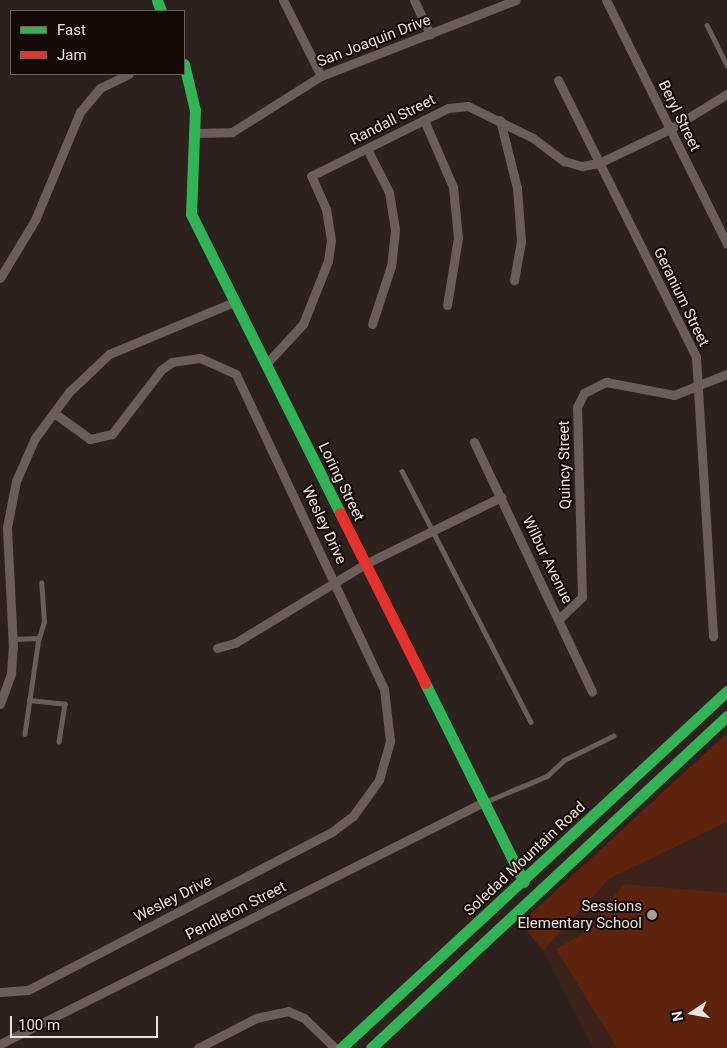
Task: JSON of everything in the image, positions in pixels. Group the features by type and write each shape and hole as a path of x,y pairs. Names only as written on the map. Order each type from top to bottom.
{"main road":[{"name":"Loring Street","path":"185,68 195,110 191,214 524,882"},
{"name":"Soledad Mountain Road","path":"341,1048 524,882 727,690"},
{"path":"371,1048 727,716"}],"street":[{"path":"283,0 321,76"},
{"path":"414,0 430,34"},
{"name":"San Joaquin Drive","path":"193,134 232,132 321,76 516,0"},
{"name":"Beryl Street","path":"606,0 670,129 723,227 727,244"},
{"path":"0,278 35,220 80,112 100,88 127,75"},
{"name":"Geranium Street","path":"558,80 696,357 713,636"},
{"name":"Randall Street","path":"266,364 303,324 328,261 331,240 326,209 311,176 448,108 468,106 500,120 564,161 582,166 599,163 670,129 727,94"},
{"path":"424,120 453,187 458,238 447,305"},
{"path":"500,120 517,188 521,241 514,280"},
{"path":"367,149 389,192 395,230 391,266 372,324"},
{"path":"0,704 11,673 12,639 7,527 22,461 69,392 109,354 234,302"},
{"name":"Wesley Drive","path":"0,992 28,990 333,831 353,816 384,768 390,741 388,704 335,582 244,384 226,365 200,358 172,362 161,370 112,434 90,439 54,413"},
{"name":"Quincy Street","path":"560,618 582,597 577,407 584,394 606,382 652,394 674,395 698,388 727,374"},
{"name":"Wilbur Avenue","path":"474,442 560,618 592,692"},
{"path":"217,648 235,644 365,564 501,498"},
{"name":"Pendleton Street","path":"0,1044 484,802"},
{"name":"Loring Street","path":"524,882 537,895"},
{"path":"198,1048 256,1018 288,1011 304,1018 335,1048"}],"lane":[{"path":"706,25 727,65"},
{"path":"402,471 435,531 531,722"},
{"path":"25,734 38,638 44,622 41,583"},
{"path":"12,639 38,638"},
{"path":"29,700 65,704 59,742"},
{"path":"484,802 539,780 564,760 613,736"}],"shaded area":[{"path":"727,733 727,822 609,879 543,951 521,923"},
{"name":"Sessions Elementary School","path":"727,822 727,1048 593,1048 543,951 609,879"},
{"name":"Sessions Elementary School","path":"624,884 727,893 727,1048 617,1048 556,949 579,936"}],"traffic: fast":[{"path":"157,0 161,10"},
{"path":"185,68 195,110 191,214 340,513"},
{"path":"425,683 524,882"},
{"path":"341,1048 727,691"},
{"path":"371,1048 727,716"}],"traffic: jam":[{"path":"340,513 425,683"}],"place":[{"name":"Sessions Elementary School","path":"652,915"}]}
